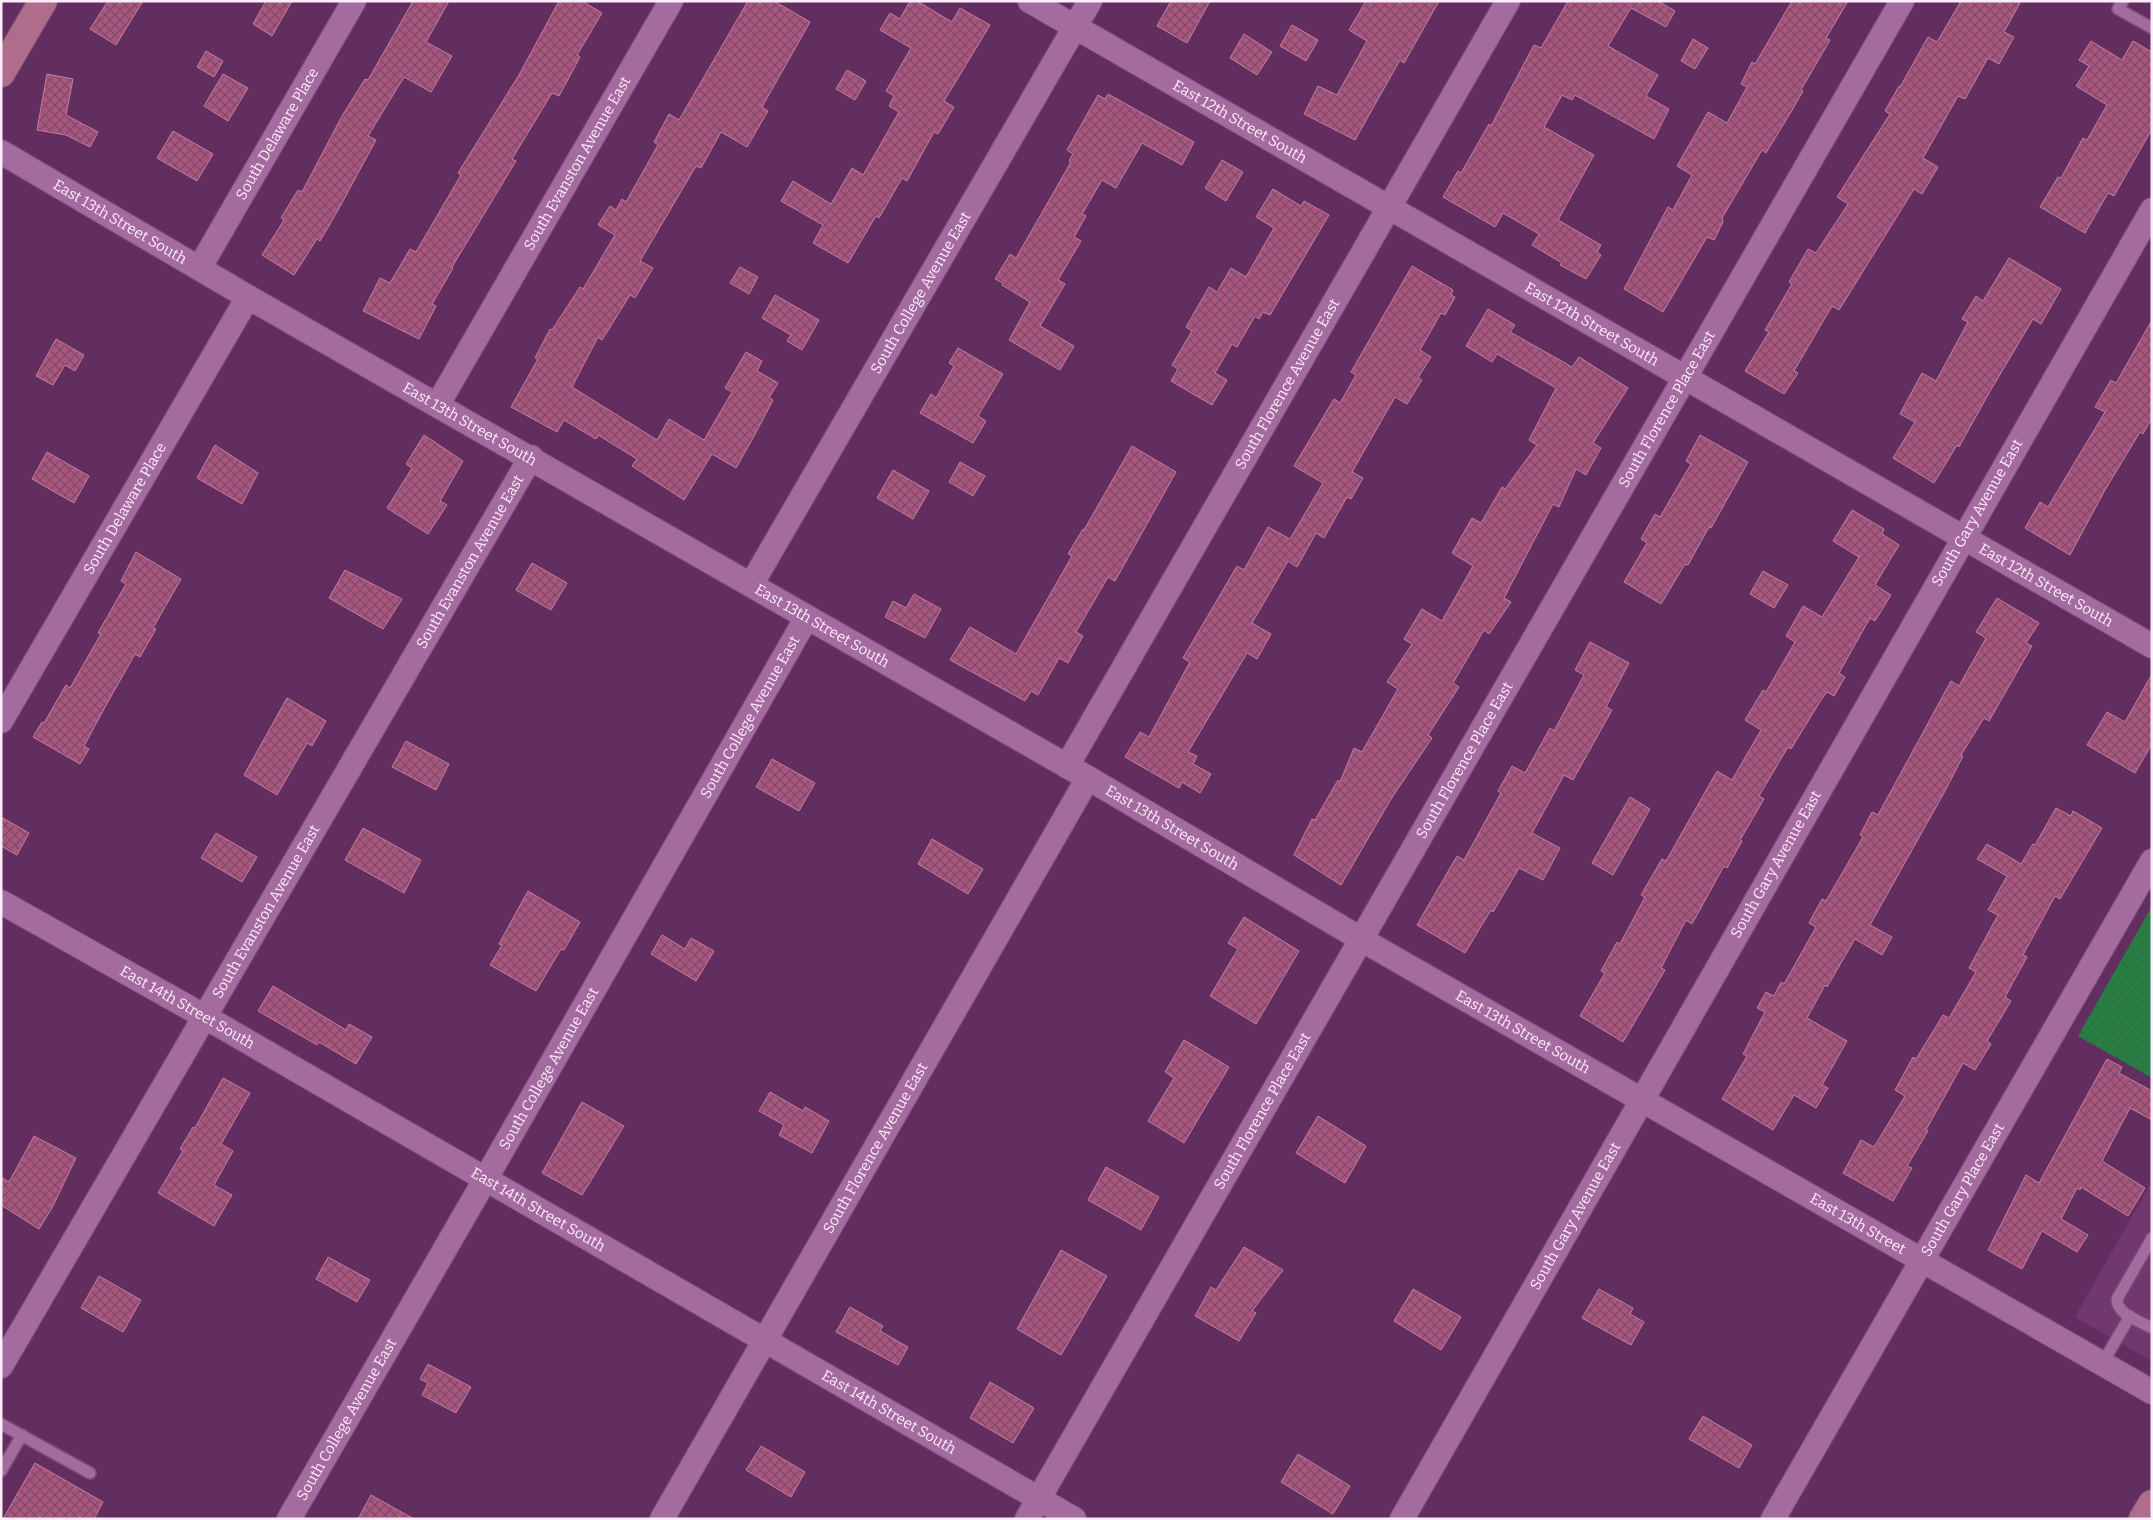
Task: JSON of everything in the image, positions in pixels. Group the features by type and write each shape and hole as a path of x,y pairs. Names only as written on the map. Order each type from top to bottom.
{"main road":[{"path":"1,74 43,1"},
{"path":"2143,1519 2152,1504"}],"street":[{"name":"South Delaware Place","path":"200,267 354,1"},
{"name":"South Evanston Avenue East","path":"438,404 671,1"},
{"name":"East 12th Street South","path":"1030,1 2152,646"},
{"name":"South College Avenue East","path":"750,584 1090,1"},
{"name":"South Florence Avenue East","path":"1067,766 1508,1"},
{"name":"South Florence Place East","path":"1027,1519 1902,1"},
{"name":"East 13th Street South","path":"1,152 248,296 1088,778 1361,939 1643,1100"},
{"name":"South Gary Avenue East","path":"1402,1519 1643,1100 1962,537 2152,210"},
{"name":"South Delaware Place","path":"1,721 248,296"},
{"name":"South Evanston Avenue East","path":"1,1366 531,457"},
{"name":"South College Avenue East","path":"288,1519 486,1179 807,617"},
{"name":"South Florence Avenue East","path":"662,1519 1088,778"},
{"name":"South Gary Place East","path":"1773,1519 2152,861"},
{"name":"East 14th Street South","path":"1,902 486,1179 1074,1519"},
{"name":"East 13th Street","path":"1643,1100 2152,1392"}],"lane":[{"path":"2122,1 2118,9 2152,28"},
{"path":"2152,1238 2117,1299 2119,1310 2152,1328"},
{"path":"2102,1364 2130,1316"},
{"path":"1,1424 90,1473"},
{"path":"1,1471 22,1435"}],"shaded area":[{"path":"2152,1181 2152,1361 2075,1317"}],"green space":[{"path":"2152,906 2152,1078 2078,1036"}],"building":[{"path":"108,1 143,1 116,45 90,29"},
{"path":"266,1 292,1 272,36 253,24"},
{"path":"413,1 449,1 426,42 452,56 431,92 404,77 368,136 376,140 337,212 320,241 317,239 294,275 262,255 284,220 281,218 298,190 302,192 342,116 365,79 368,80"},
{"path":"559,1 582,1 602,13 577,55 580,57 559,96 552,93 512,159 516,161 432,304 436,306 419,339 363,311 380,278 390,283 410,249 416,252 461,175 458,173 519,75"},
{"path":"748,1 774,1 810,22 762,107 768,111 747,147 721,132 701,168 696,166 640,261 653,268 635,298 630,295 602,340 598,337 572,387 657,440 669,419 704,440 732,392 725,388 746,352 762,361 757,371 778,383 769,398 773,400 753,438 736,468 712,454 684,500 632,466 637,459 598,435 596,439 564,420 557,432 511,407 538,359 535,358 550,329 552,330 580,287 583,289 615,235 598,225 610,206 616,210 622,199 626,202 658,145 654,142 669,114 679,120"},
{"path":"910,1 917,1 952,22 960,8 990,25 944,101 954,107 938,134 934,132 907,181 902,178 879,218 876,216 848,263 813,243 823,225 781,201 793,181 831,204 852,168 863,175 899,112 889,106 894,96 886,91 911,48 880,30 890,13 900,19"},
{"path":"1171,1 1210,1 1187,43 1157,26"},
{"path":"1366,1 1439,1 1404,63 1400,60 1355,140 1304,114 1318,86 1337,95 1367,41 1349,30"},
{"path":"1568,1 1658,1 1675,11 1666,27 1631,8 1608,46 1658,75 1646,96 1669,109 1654,139 1575,95 1572,100 1562,95 1544,127 1594,155 1558,220 1601,245 1597,252 1601,255 1586,279 1560,265 1562,263 1532,245 1539,234 1503,213 1495,227 1443,197 1458,171 1461,173 1489,124 1491,126 1534,45 1541,48"},
{"path":"1792,1 1848,1 1826,38 1830,40 1801,90 1803,91 1791,112 1766,153 1762,150 1722,218 1723,222 1714,240 1707,237 1663,312 1624,289 1668,207 1673,210 1692,175 1677,166 1708,112 1727,123 1747,87 1741,84 1752,62 1755,64"},
{"path":"1961,1 2021,1 2004,32 2014,37 1999,64 1988,58 1965,99 1958,96 1923,158 1938,167 1922,194 1914,189 1839,310 1832,306 1794,371 1798,373 1784,394 1745,371 1769,332 1765,330 1792,284 1789,282 1808,249 1816,253 1848,204 1837,197 1890,114 1885,111 1899,86 1928,37 1937,42"},
{"path":"1292,25 1318,40 1306,61 1280,46"},
{"path":"1244,34 1272,52 1257,75 1230,58"},
{"path":"1693,39 1708,48 1695,69 1681,61"},
{"path":"2091,41 2122,60 2133,41 2152,52 2152,129 2114,196 2108,193 2085,233 2040,207 2058,177 2061,178 2083,138 2087,140 2107,105 2076,86 2089,66 2079,60"},
{"path":"206,51 223,61 214,77 197,67"},
{"path":"847,70 866,81 855,100 836,89"},
{"path":"47,74 73,79 66,115 98,132 90,147 66,135 37,130"},
{"path":"223,74 248,88 228,121 204,106"},
{"path":"1108,94 1194,142 1182,165 1142,143 1116,188 1102,180 1082,214 1086,216 1074,237 1081,241 1058,280 1065,284 1040,326 1074,346 1060,370 1009,340 1030,302 995,279 1010,254 1016,258 1071,162 1069,161 1073,154 1067,150 1098,95 1105,99"},
{"path":"173,131 213,154 197,181 157,158"},
{"path":"1222,160 1243,172 1226,201 1205,188"},
{"path":"1273,189 1301,206 1304,201 1329,215 1270,315 1263,312 1259,319 1255,316 1237,347 1232,344 1215,373 1227,380 1212,405 1171,381 1178,369 1172,365 1192,331 1186,327 1209,287 1217,292 1231,268 1246,277 1274,228 1256,217"},
{"path":"2009,258 2061,289 2041,324 2033,319 1959,447 1957,445 1934,483 1893,458 1915,422 1900,414 1922,373 1936,381 1968,322 1962,319 1976,296 1983,301"},
{"path":"1412,266 1453,290 1451,295 1455,297 1445,315 1441,313 1420,350 1431,357 1418,378 1422,380 1407,404 1395,397 1352,472 1363,478 1351,499 1347,497 1324,538 1316,533 1297,567 1288,561 1252,623 1271,634 1257,659 1247,653 1188,752 1197,756 1193,764 1211,774 1200,793 1182,782 1179,788 1125,757 1140,732 1149,737 1190,662 1183,658 1237,566 1244,570 1268,527 1290,539 1323,483 1294,466 1334,399 1340,403 1356,375 1351,372"},
{"path":"740,267 758,277 749,294 730,283"},
{"path":"775,295 819,320 802,350 787,341 791,335 762,318"},
{"path":"1488,309 1515,325 1510,332 1572,367 1579,357 1628,388 1593,443 1601,448 1586,475 1576,469 1559,507 1553,504 1504,598 1511,602 1489,634 1484,630 1453,683 1459,687 1428,735 1432,738 1391,799 1341,885 1294,855 1312,819 1315,820 1338,780 1340,782 1354,748 1362,752 1398,689 1387,682 1412,644 1404,639 1422,609 1442,621 1473,566 1452,553 1472,518 1481,523 1502,487 1505,489 1537,445 1529,440 1556,388 1497,354 1492,362 1466,346"},
{"path":"2152,320 2152,418 2143,434 2140,432 2105,490 2070,555 2025,528 2040,502 2048,507 2105,412 2095,407 2111,380 2116,383"},
{"path":"56,339 84,355 75,371 65,365 53,385 36,376"},
{"path":"958,348 1003,374 978,416 986,421 973,443 920,413 931,394 936,398 954,366 949,363"},
{"path":"424,435 463,461 440,501 447,505 428,534 387,508 412,468 406,464"},
{"path":"1700,435 1748,462 1711,528 1709,527 1688,565 1685,564 1661,604 1624,582 1647,543 1641,539 1655,514 1660,517 1691,464 1686,461"},
{"path":"215,445 258,473 242,504 197,478"},
{"path":"1132,446 1176,472 1115,581 1108,577 1076,632 1083,636 1068,663 1059,658 1038,695 1031,691 1025,701 950,660 970,627 1016,654 1072,556 1068,554 1084,530"},
{"path":"47,452 89,476 74,503 32,479"},
{"path":"960,462 985,476 973,496 949,482"},
{"path":"893,470 929,491 913,519 877,498"},
{"path":"1852,510 1884,529 1882,534 1899,545 1875,585 1891,595 1875,621 1870,618 1839,673 1845,677 1834,696 1827,692 1791,749 1788,747 1759,796 1764,799 1740,840 1742,841 1727,868 1724,866 1692,924 1686,920 1661,968 1665,970 1623,1042 1580,1016 1605,973 1601,971 1617,942 1620,944 1645,897 1641,895 1662,859 1666,861 1717,771 1732,780 1761,730 1745,720 1763,690 1766,692 1795,642 1786,636 1803,606 1822,617 1859,557 1833,541"},
{"path":"136,552 181,579 153,628 156,629 140,657 135,654 105,707 84,746 89,749 80,764 33,737 42,722 44,723 66,685 70,688 101,634 98,633 126,584 121,581"},
{"path":"532,563 567,583 551,610 516,590"},
{"path":"345,570 402,599 383,629 329,598"},
{"path":"1763,571 1788,585 1774,608 1750,594"},
{"path":"914,594 941,609 925,638 885,617 893,601 906,608"},
{"path":"1997,598 2039,623 2026,643 2032,646 1989,721 1984,718 1961,755 1963,756 1945,791 1870,925 1892,937 1882,955 1855,939 1827,987 1825,985 1807,1018 1847,1041 1822,1085 1828,1088 1816,1108 1794,1095 1773,1130 1722,1099 1747,1056 1743,1054 1765,1012 1757,1008 1766,992 1774,996 1781,982 1784,984 1816,927 1809,923 1822,899 1826,901 1863,837 1860,835 1872,812 1878,815 1951,681 1959,686 1986,638 1976,632"},
{"path":"1590,642 1629,663 1606,707 1612,710 1573,780 1564,775 1532,833 1560,848 1543,880 1519,868 1493,912 1491,910 1465,953 1417,925 1457,856 1464,860 1501,793 1498,791 1512,766 1525,773 1550,728 1554,731 1584,675 1575,670"},
{"path":"2152,674 2152,744 2135,773 2087,745 2107,712 2125,722"},
{"path":"287,698 326,721 312,746 307,743 277,795 244,775"},
{"path":"406,741 449,764 436,790 392,767"},
{"path":"772,759 815,783 799,811 756,787"},
{"path":"1630,797 1650,809 1613,875 1592,863"},
{"path":"2056,808 2071,816 2073,811 2102,828 2060,899 2055,896 2023,955 2027,957 2005,997 2011,1001 1987,1041 1991,1044 1975,1070 1963,1063 1926,1130 1928,1131 1907,1166 1912,1168 1893,1201 1843,1173 1861,1140 1874,1147 1905,1096 1895,1090 1913,1057 1916,1059 1943,1015 1949,1018 1976,972 1969,968 1998,915 1988,910 2007,876 1977,859 1987,844 2021,864 2033,844 2035,845"},
{"path":"1,817 29,833 17,855 1,846"},
{"path":"363,828 421,860 404,893 345,860"},
{"path":"216,833 257,857 242,882 201,858"},
{"path":"932,839 983,869 968,894 918,864"},
{"path":"528,891 580,922 564,950 561,949 536,991 490,965 502,945 499,944"},
{"path":"1244,917 1299,951 1256,1024 1210,996 1238,949 1228,943"},
{"path":"662,935 685,949 691,938 714,951 696,981 651,954"},
{"path":"273,986 346,1030 349,1024 372,1037 356,1064 319,1042 317,1045 258,1011"},
{"path":"1184,1040 1229,1067 1184,1143 1148,1121 1174,1078 1165,1072"},
{"path":"2107,1059 2122,1067 2119,1073 2152,1091 2152,1120 2130,1108 2102,1161 2145,1188 2128,1216 2081,1187 2080,1190 2077,1188 2061,1219 2088,1235 2077,1252 2042,1231 2022,1269 1988,1250 2026,1175 2039,1183"},
{"path":"223,1078 250,1093 221,1144 233,1151 214,1185 232,1195 214,1226 158,1193 183,1151 180,1149 193,1127 195,1128"},
{"path":"770,1092 803,1111 805,1107 829,1121 812,1153 779,1135 784,1125 759,1111"},
{"path":"582,1102 624,1126 582,1195 542,1173"},
{"path":"1318,1116 1366,1146 1345,1183 1296,1153"},
{"path":"34,1136 76,1158 52,1208 39,1229 1,1205 1,1177 9,1182"},
{"path":"1106,1167 1159,1197 1141,1230 1088,1200"},
{"path":"1244,1247 1283,1270 1252,1311 1256,1313 1239,1341 1195,1316 1211,1287 1216,1290"},
{"path":"1061,1250 1107,1276 1061,1355 1017,1329"},
{"path":"328,1257 370,1280 357,1302 316,1279"},
{"path":"99,1276 141,1300 123,1332 81,1308"},
{"path":"1413,1289 1461,1317 1441,1350 1394,1321"},
{"path":"1599,1289 1633,1308 1630,1314 1644,1322 1631,1345 1582,1318"},
{"path":"850,1307 883,1326 880,1331 908,1347 898,1365 836,1332"},
{"path":"428,1364 471,1387 456,1413 422,1395 428,1383 420,1379"},
{"path":"990,1382 1034,1408 1013,1443 970,1418"},
{"path":"1703,1416 1752,1445 1739,1468 1689,1439"},
{"path":"761,1446 805,1472 791,1497 746,1470"},
{"path":"1298,1454 1350,1486 1333,1514 1281,1482"},
{"path":"35,1463 103,1502 94,1519 3,1519"},
{"path":"371,1495 414,1519 358,1519"}]}
